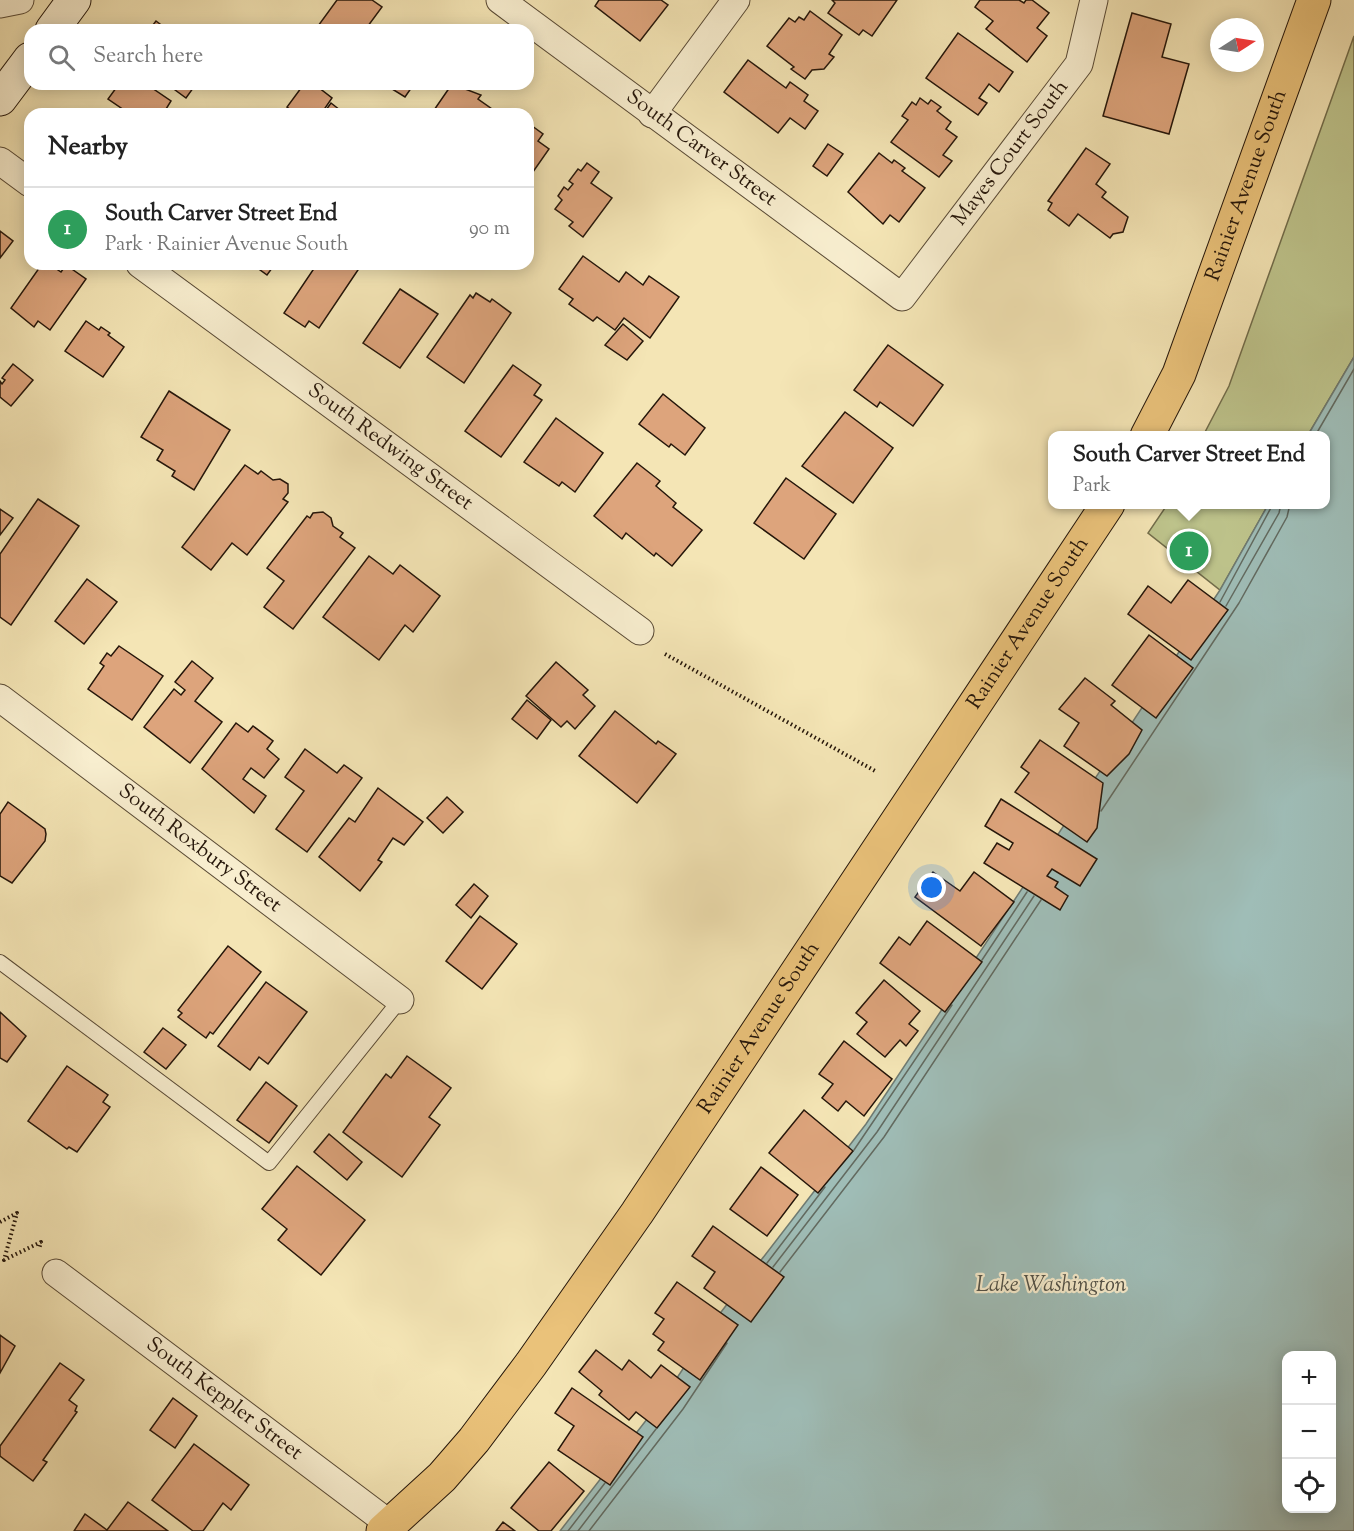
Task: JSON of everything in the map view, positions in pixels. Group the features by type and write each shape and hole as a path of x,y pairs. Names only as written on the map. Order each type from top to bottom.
{"main road":[{"name":"Rainier Avenue South","path":"1150,431 1179,374 1314,0"},
{"name":"Rainier Avenue South","path":"387,1528 442,1477 474,1440 531,1364 637,1213 1105,509"}],"street":[{"path":"0,4 20,0"},
{"path":"56,24 74,0"},
{"path":"652,114 736,0"},
{"name":"Mayes Court South","path":"902,297 1079,64 1094,0"},
{"name":"South Carver Street","path":"503,1 533,24"},
{"name":"South Carver Street","path":"534,25 902,297"},
{"path":"0,99 24,67"},
{"path":"0,161 24,179"},
{"name":"South Redwing Street","path":"148,270 640,631"},
{"name":"South Roxbury Street","path":"0,698 400,1000"},
{"name":"South Keppler Street","path":"56,1273 387,1528"}],"lane":[{"path":"0,962 269,1163 400,1000"}],"path":[{"path":"665,654 877,772"},
{"path":"0,1222 17,1213 4,1260 42,1242 37,1253"}],"green space":[{"path":"1354,36 1354,357 1310,431 1206,431 1229,386"},
{"path":"1164,509 1266,509 1220,590 1148,533"}],"water":[{"name":"Lake Washington","path":"1354,357 1354,1531 560,1531 665,1396 718,1316 866,1124 1220,590 1266,509 1330,509 1330,431 1310,431"}],"building":[{"path":"337,0 372,0 382,7 369,24 319,24"},
{"path":"599,0 661,0 668,5 640,41 595,6"},
{"path":"832,0 897,0 872,36 863,30 859,35 828,13 835,3"},
{"path":"980,0 1019,0 1024,3 1026,0 1032,0 1049,13 1037,28 1047,36 1027,62 986,29 993,21 975,7"},
{"path":"810,11 842,35 829,54 834,57 824,69 812,70 805,79 791,69 794,67 767,46 789,18 795,22 799,17 804,20"},
{"path":"1132,13 1171,24 1162,57 1189,64 1169,134 1103,116"},
{"path":"958,33 1013,72 999,92 989,84 979,98 987,103 978,115 926,78"},
{"path":"748,60 786,88 790,82 808,95 804,101 818,111 805,129 790,118 778,133 724,92"},
{"path":"115,90 155,90 171,101 167,108 121,108 108,99"},
{"path":"175,90 192,90 186,98"},
{"path":"300,90 322,90 332,98 325,108 287,107"},
{"path":"394,90 410,90 405,97"},
{"path":"448,90 468,90 481,95 478,99 491,108 435,108"},
{"path":"920,98 928,104 931,100 941,107 937,111 951,122 946,129 957,137 943,155 952,161 939,177 891,142 908,120 902,116 912,102 916,105"},
{"path":"331,103 337,108 327,108"},
{"path":"534,127 543,134 538,141 549,149 534,170"},
{"path":"828,144 843,154 827,176 813,166"},
{"path":"1086,148 1110,164 1096,184 1106,192 1102,197 1128,217 1123,232 1113,234 1110,238 1078,214 1069,226 1048,210 1052,203 1048,201"},
{"path":"879,153 892,163 894,160 905,168 902,171 925,188 899,222 890,215 883,224 848,192"},
{"path":"587,163 599,172 591,183 612,198 583,237 569,226 573,222 555,209 562,200 558,196 564,187 568,190 573,184 569,181 578,169 581,171"},
{"path":"0,231 13,241 0,258"},
{"path":"583,256 619,282 626,272 643,285 649,276 679,297 650,338 624,318 615,330 597,317 593,321 569,304 573,299 559,289"},
{"path":"38,270 61,272 73,270 86,279 50,330 38,321 34,327 11,308"},
{"path":"260,270 271,270 267,275"},
{"path":"313,270 358,270 319,328 309,321 305,327 284,313"},
{"path":"400,289 438,314 400,368 363,343"},
{"path":"476,293 490,302 492,299 511,313 464,383 427,357 470,295 473,298"},
{"path":"86,321 99,330 101,327 110,333 108,335 124,347 103,377 65,351"},
{"path":"623,324 643,341 627,360 605,345"},
{"path":"888,345 943,385 913,426 880,402 877,407 854,390"},
{"path":"13,364 33,380 11,406 0,397 0,381 2,384 5,380 2,378"},
{"path":"513,365 541,385 534,395 542,400 501,457 465,431"},
{"path":"169,391 230,430 194,490 172,476 175,471 157,460 163,450 141,437"},
{"path":"663,394 705,428 685,455 671,444 669,447 639,424"},
{"path":"845,412 893,448 853,503 802,466"},
{"path":"556,418 603,453 575,492 562,482 559,486 524,462"},
{"path":"637,463 660,481 656,486 676,503 673,507 702,530 672,566 656,553 654,556 626,533 622,539 594,516"},
{"path":"245,465 258,474 261,471 273,480 280,479 288,484 288,493 283,499 288,502 247,555 232,543 211,570 182,547"},
{"path":"786,478 836,514 804,559 754,523"},
{"path":"38,499 79,526 11,625 0,617 0,554"},
{"path":"0,509 13,518 0,535"},
{"path":"323,512 331,518 333,526 343,533 340,537 355,548 293,629 264,607 284,581 267,568 307,516 310,518 313,513"},
{"path":"369,556 393,574 400,565 440,596 413,632 405,625 379,660 323,617"},
{"path":"87,579 117,602 84,644 55,621"},
{"path":"1188,580 1228,610 1191,660 1128,614 1148,586 1171,603"},
{"path":"1149,635 1193,668 1156,718 1112,685"},
{"path":"119,646 163,676 132,720 88,689 104,666 100,663 107,653 111,656"},
{"path":"192,661 213,678 195,701 222,722 190,763 144,727 174,689 181,695 185,690 175,682"},
{"path":"556,662 588,690 583,695 595,706 575,729 567,721 561,727 526,696"},
{"path":"1085,678 1115,701 1111,705 1142,730 1129,754 1107,776 1064,746 1079,723 1059,709"},
{"path":"527,700 551,720 537,739 512,719"},
{"path":"615,711 656,744 658,741 676,754 637,803 579,756"},
{"path":"236,723 248,732 253,726 273,741 267,749 279,759 264,778 251,768 243,779 266,796 254,813 202,769"},
{"path":"1040,740 1103,783 1097,828 1087,842 1015,792 1029,773 1021,767"},
{"path":"305,749 337,773 344,765 362,778 307,852 276,829 304,791 285,777"},
{"path":"378,788 423,822 404,845 393,838 378,860 382,862 360,891 319,857 349,818 355,822"},
{"path":"447,797 463,812 443,833 427,818"},
{"path":"1001,799 1097,859 1080,886 1052,869 1047,876 1058,882 1055,887 1068,896 1060,910 984,863 997,843 1009,850 1013,843 985,826"},
{"path":"8,802 45,829 46,834 45,841 12,883 0,876 0,814"},
{"path":"933,872 960,891 974,872 1014,902 981,946 915,897"},
{"path":"474,884 488,896 471,918 456,905"},
{"path":"480,916 517,944 482,989 446,961"},
{"path":"927,921 982,962 945,1012 880,963 899,937 910,945"},
{"path":"228,946 261,972 213,1034 210,1032 206,1038 178,1017 182,1013 178,1010"},
{"path":"884,980 920,1011 909,1024 918,1031 906,1046 900,1040 885,1057 857,1034 867,1022 856,1013"},
{"path":"266,982 307,1012 268,1064 259,1057 250,1070 218,1046"},
{"path":"0,1012 26,1036 7,1062 0,1058"},
{"path":"163,1028 186,1045 166,1069 144,1052"},
{"path":"844,1041 892,1079 864,1116 846,1101 838,1111 822,1098 833,1084 819,1074"},
{"path":"407,1056 451,1088 429,1117 440,1125 402,1177 343,1132 386,1074 391,1078"},
{"path":"67,1066 108,1095 103,1102 110,1107 77,1152 69,1147 67,1149 28,1121"},
{"path":"266,1082 297,1106 269,1143 237,1120"},
{"path":"804,1110 853,1151 818,1193 769,1153"},
{"path":"329,1134 362,1162 347,1180 314,1152"},
{"path":"297,1166 365,1220 321,1275 278,1240 287,1229 262,1209"},
{"path":"761,1167 798,1195 767,1236 730,1209"},
{"path":"713,1226 784,1277 751,1322 704,1288 715,1272 692,1256"},
{"path":"677,1282 738,1325 700,1380 658,1350 664,1342 653,1334 664,1319 655,1313"},
{"path":"0,1335 15,1346 0,1373"},
{"path":"596,1350 622,1370 629,1360 651,1378 661,1365 690,1387 657,1428 636,1412 629,1420 599,1395 602,1391 579,1372"},
{"path":"60,1363 84,1380 69,1400 77,1406 75,1411 77,1412 43,1460 47,1462 33,1481 0,1456 0,1446"},
{"path":"572,1388 643,1437 610,1485 558,1450 574,1426 555,1413"},
{"path":"173,1398 197,1416 175,1448 150,1430"},
{"path":"194,1444 249,1485 231,1510 223,1503 203,1531 193,1531 152,1500"},
{"path":"549,1462 584,1491 551,1531 539,1531 511,1508"},
{"path":"128,1502 168,1531 74,1531 85,1514 107,1530"},
{"path":"503,1522 515,1531 496,1531"}],"place":[{"name":"South Carver Street End","path":"1189,551"}]}
